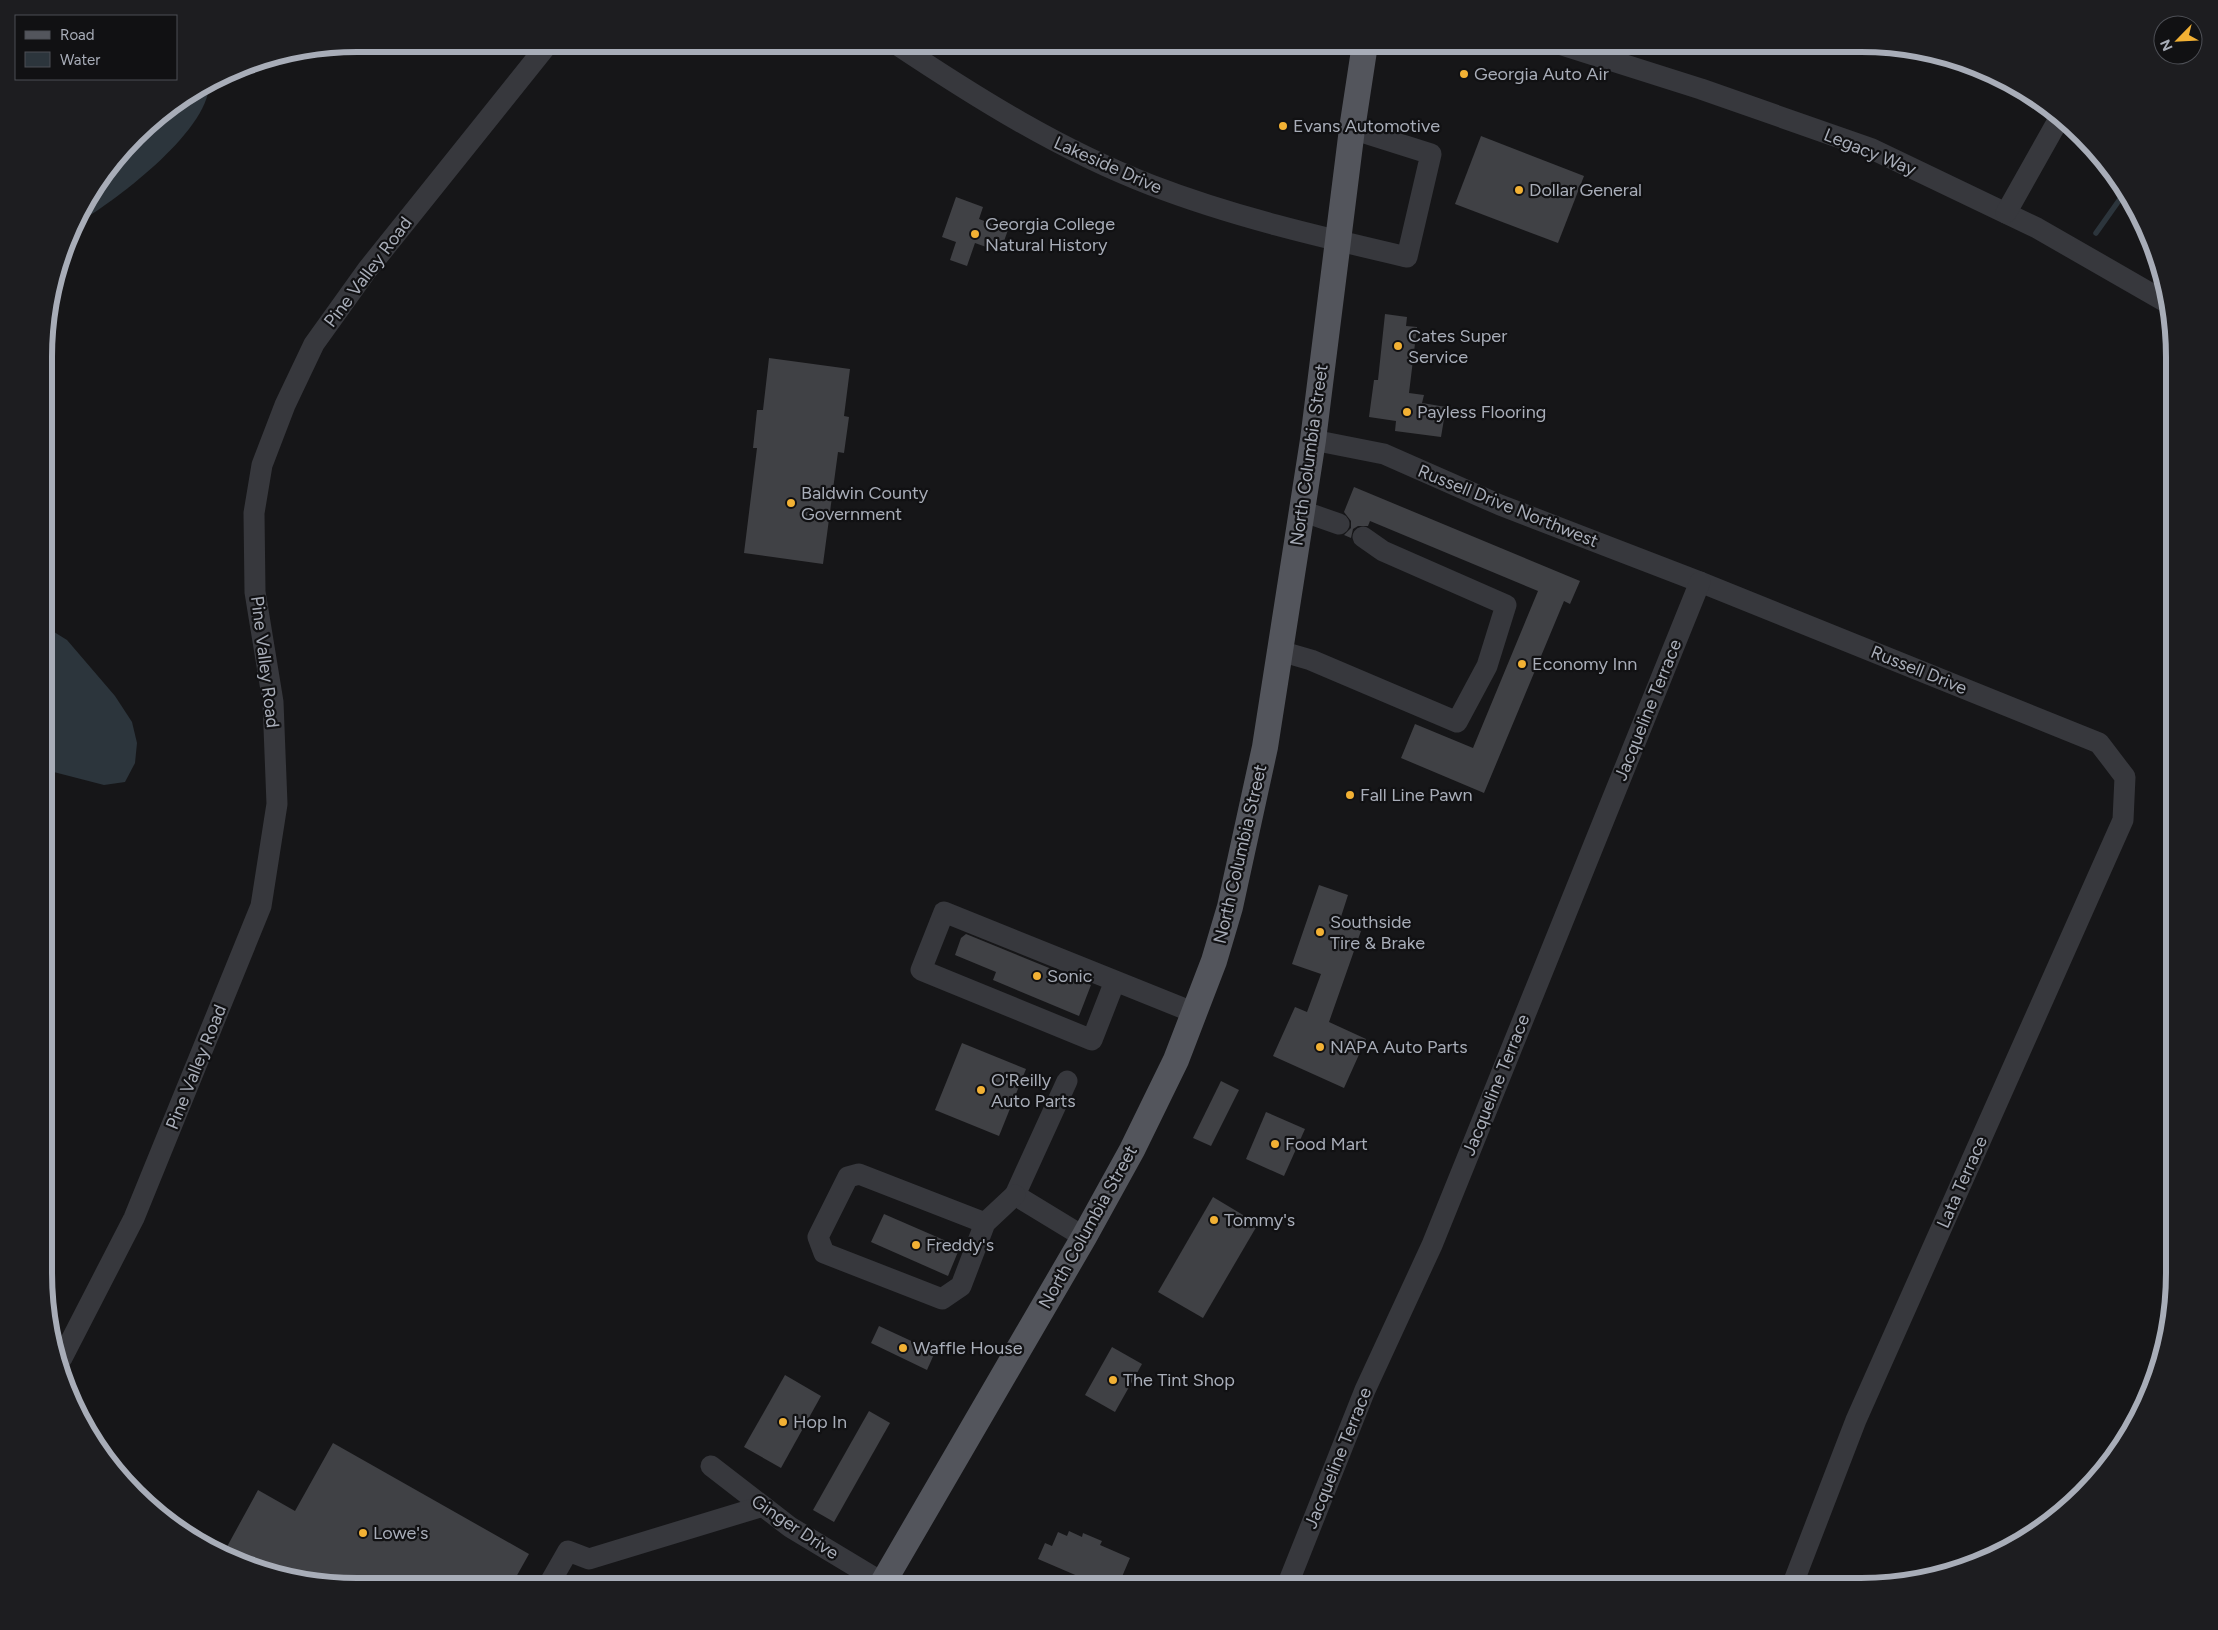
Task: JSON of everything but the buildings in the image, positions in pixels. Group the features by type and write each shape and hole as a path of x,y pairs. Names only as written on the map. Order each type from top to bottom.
{"main road":[{"name":"North Columbia Street","path":"888,1578 1084,1237 1155,1105 1195,1013 1230,907 1265,747 1313,440 1352,129 1365,52"}],"street":[{"name":"Pine Valley Road","path":"64,1354 134,1218 261,906 277,804 273,702 255,592 254,513 262,465 284,405 314,344 367,270 542,52"},
{"name":"Lakeside Drive","path":"908,52 959,86 1050,140 1150,185 1249,219 1407,257 1430,154 1352,129"},
{"name":"Legacy Way","path":"1603,52 1872,149 2037,228 2160,299"},
{"path":"2006,213 2056,124"},
{"name":"Russell Drive Northwest","path":"1313,440 1384,454 1500,505 1700,582"},
{"path":"1302,511 1339,524"},
{"path":"1280,651 1311,660 1457,722 1487,666 1506,605 1383,551 1363,537"},
{"name":"Russell Drive","path":"1700,582 2099,743 2125,777"},
{"name":"Jacqueline Terrace","path":"1290,1578 1365,1390 1432,1244 1700,582"},
{"name":"Lata Terrace","path":"1795,1578 1856,1420 2123,820 2125,777"},
{"path":"1116,981 1092,1040 920,970 944,912 1116,981 1195,1013"},
{"path":"985,1223 859,1174 848,1177 818,1237 824,1253 942,1299 960,1286 985,1223 1014,1196 1067,1081"},
{"path":"1014,1196 1084,1237"},
{"name":"Ginger Drive","path":"711,1466 790,1527 873,1578"},
{"path":"553,1578 568,1551 589,1559 762,1506"}],"water":[{"path":"208,92 205,104 193,124 176,144 134,183 87,218 104,188 128,156 156,128"},
{"path":"52,631 67,640 115,696 132,722 137,743 135,763 125,782 104,785 52,772"}],"waterway":[{"path":"2096,233 2121,198"}],"place":[{"name":"Georgia Auto Air","path":"1464,74"},
{"name":"Evans Automotive","path":"1283,126"},
{"name":"Dollar General","path":"1519,190"},
{"name":"Georgia College Natural History","path":"975,234"},
{"name":"Cates Super Service","path":"1398,346"},
{"name":"Payless Flooring","path":"1407,412"},
{"name":"Baldwin County Government","path":"791,503"},
{"name":"Economy Inn","path":"1522,664"},
{"name":"Fall Line Pawn","path":"1350,795"},
{"name":"Southside Tire & Brake","path":"1320,932"},
{"name":"Sonic","path":"1037,976"},
{"name":"NAPA Auto Parts","path":"1320,1047"},
{"name":"O'Reilly Auto Parts","path":"981,1090"},
{"name":"Food Mart","path":"1275,1144"},
{"name":"Tommy's","path":"1214,1220"},
{"name":"Freddy's","path":"916,1245"},
{"name":"Waffle House","path":"903,1348"},
{"name":"The Tint Shop","path":"1113,1380"},
{"name":"Hop In","path":"783,1422"},
{"name":"Lowe's","path":"363,1533"}]}
